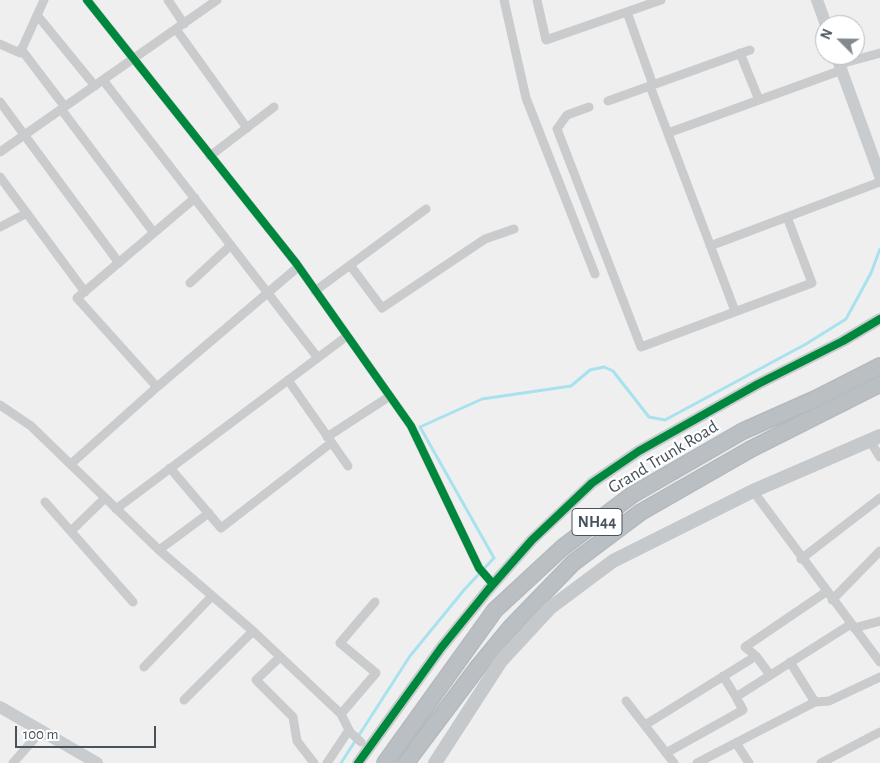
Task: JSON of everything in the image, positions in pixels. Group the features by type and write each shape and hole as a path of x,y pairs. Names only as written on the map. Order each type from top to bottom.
{"highway":[{"name":"Grand Trunk Road","path":"385,763 495,610 562,548 632,495 743,431 815,399 880,366"},
{"name":"Grand Trunk Road","path":"406,763 478,667 511,627 573,563 640,512 751,449 880,384"}],"main road":[{"path":"434,763 501,662 550,608 613,561 753,491 875,439"}],"street":[{"path":"0,44 20,53 44,0"},
{"path":"87,0 298,267 411,426 479,568 490,581"},
{"path":"168,0 180,27 247,128"},
{"path":"0,152 217,0"},
{"path":"504,0 526,98 595,274"},
{"path":"537,0 546,40 661,0"},
{"path":"817,0 822,15"},
{"path":"627,12 668,133 735,312"},
{"path":"37,15 95,86"},
{"path":"22,50 154,233"},
{"path":"608,101 750,50"},
{"path":"740,53 759,100"},
{"path":"865,57 880,53"},
{"path":"668,133 759,100 835,65"},
{"path":"840,65 880,176"},
{"path":"104,80 318,358"},
{"path":"0,102 119,263"},
{"path":"210,156 274,106"},
{"path":"589,107 567,115 557,129 641,347 812,283 787,217"},
{"path":"0,177 85,292"},
{"path":"710,246 880,182"},
{"path":"157,387 77,298 195,198"},
{"path":"315,291 426,209"},
{"path":"0,227 27,213"},
{"path":"350,265 382,308 485,239 514,229"},
{"path":"190,283 231,245"},
{"path":"72,463 157,387 268,295 298,267"},
{"path":"358,763 490,581 600,478 639,451 758,384 842,341 880,319"},
{"path":"116,509 347,336"},
{"path":"288,380 348,466"},
{"path":"170,468 221,528 329,440 390,396"},
{"path":"0,405 31,426 72,463 159,550 253,631 341,714 349,731 362,742"},
{"path":"875,439 880,457"},
{"path":"753,491 829,596 880,662"},
{"path":"71,531 105,498"},
{"path":"801,558 880,498"},
{"path":"45,502 133,602"},
{"path":"159,550 209,513"},
{"path":"770,676 756,656 745,647 829,596 880,551"},
{"path":"144,667 212,596"},
{"path":"341,714 376,673 340,643 375,602"},
{"path":"736,697 790,662 852,626 880,621"},
{"path":"184,700 253,631"},
{"path":"645,725 756,656"},
{"path":"280,657 256,680 293,717 297,741 314,763"},
{"path":"790,662 815,702"},
{"path":"666,753 743,710 723,676"},
{"path":"697,763 815,702 829,701 880,676"},
{"path":"626,701 674,763"},
{"path":"0,707 97,763"},
{"path":"13,763 42,730"},
{"path":"327,763 349,731"},
{"path":"821,763 880,732"},
{"path":"736,743 749,763"}],"waterway":[{"path":"341,763 410,656 464,590 494,558 420,427 482,399 571,386 590,370 604,367 613,371 649,417 665,420 806,344 846,319 871,273 880,249"}],"cycle path":[{"path":"87,0 296,263 411,426 479,568 493,584"},
{"path":"358,763 441,648 488,590 532,540 592,483 639,451 758,384 843,341 880,319"}]}
